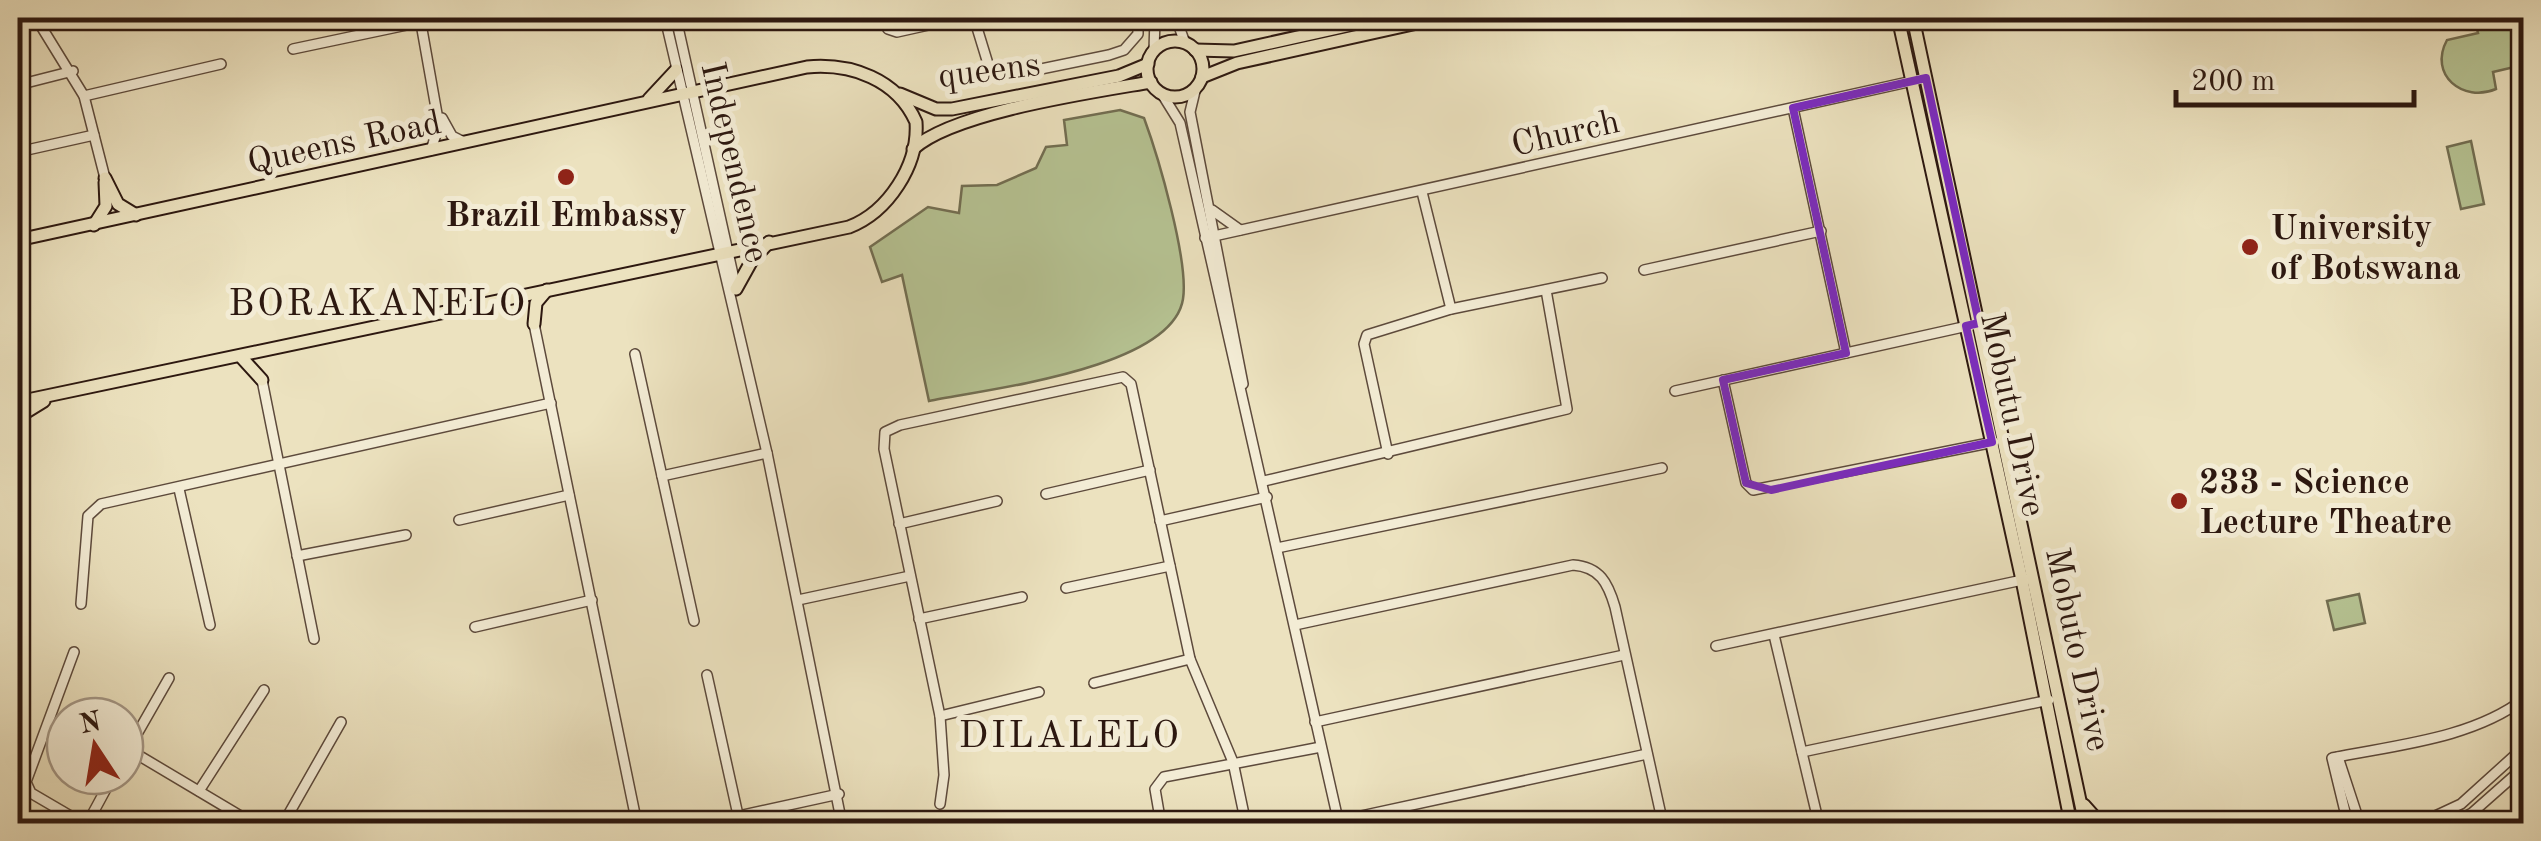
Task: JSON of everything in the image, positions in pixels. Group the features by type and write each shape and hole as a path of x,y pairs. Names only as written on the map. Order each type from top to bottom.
{"main road":[{"path":"1383,18 1234,51 1168,42 1154,51 1148,64 1151,82 1162,94 1176,97 1237,63 1440,18"},
{"name":"Mobutu Drive","path":"1898,18 1973,325 2029,579 2054,699 2070,824"},
{"path":"1913,18 1973,325"},
{"path":"1190,47 1202,63 1199,82"},
{"name":"queens","path":"687,94 831,65 855,70 936,109 952,109 1119,76 1148,64"},
{"path":"646,102 676,70"},
{"name":"queens","path":"913,149 928,136 960,124 1151,82"},
{"path":"18,402 270,352 723,250 836,230 871,217 893,192 913,149 916,122 896,92"},
{"name":"Queens Road","path":"18,240 687,94"},
{"path":"105,178 118,204 136,215"},
{"path":"94,225 106,206 105,178"},
{"path":"736,289 750,262 769,242"},
{"path":"534,324 536,303 547,290"},
{"path":"513,297 534,324"},
{"path":"262,380 270,352"},
{"path":"242,358 262,380"},
{"path":"18,417 52,396"},
{"name":"Mobuto Drive","path":"2054,699 2085,824"},
{"path":"2082,801 2101,824"},
{"path":"2059,824 2068,809"}],"street":[{"path":"36,18 84,96 105,178"},
{"path":"292,49 440,18"},
{"name":"Independence","path":"665,18 676,70 687,94"},
{"name":"Independence","path":"676,18 687,94 723,250 736,289 737,318"},
{"path":"880,18 888,29 897,32 960,18"},
{"path":"974,18 989,66 1007,76 1124,50 1138,34 1138,18"},
{"path":"1154,51 1155,18"},
{"path":"1176,18 1190,47"},
{"path":"420,20 438,111 439,132 431,150"},
{"path":"84,96 221,64"},
{"path":"18,85 72,71"},
{"name":"Church","path":"1210,237 1926,78"},
{"path":"1199,82 1190,112 1210,208 1210,237"},
{"path":"1162,94 1180,124 1210,237 1338,822 1647,754"},
{"path":"1793,108 1846,353"},
{"path":"438,111 452,136 465,143"},
{"path":"18,152 94,134"},
{"path":"1422,192 1450,309"},
{"path":"1210,208 1242,231"},
{"path":"1644,270 1821,231"},
{"path":"723,250 842,823 858,824"},
{"path":"1388,454 1365,340 1372,332 1450,309 1602,278"},
{"path":"1264,481 1567,409 1546,290"},
{"path":"534,324 637,824"},
{"path":"1675,390 1973,325"},
{"path":"635,354 694,621"},
{"path":"940,804 944,756 940,716 883,439 885,432 900,425 1124,377 1131,384 1190,658 1233,762 1246,824"},
{"path":"262,380 314,639"},
{"path":"1723,380 1746,483 1753,490 1998,442"},
{"path":"81,604 92,510 551,404"},
{"path":"662,476 767,453"},
{"path":"1277,548 1662,468"},
{"path":"1046,494 1150,470"},
{"path":"179,489 210,625"},
{"path":"459,520 570,494"},
{"path":"1160,521 1267,497"},
{"path":"900,524 997,501"},
{"path":"297,556 406,535"},
{"path":"1295,624 1580,565 1596,571 1608,585 1662,824"},
{"path":"1066,588 1170,566"},
{"path":"798,600 910,576"},
{"path":"1716,646 2029,579"},
{"path":"919,619 1022,598"},
{"path":"475,628 592,600"},
{"path":"1774,635 1819,824"},
{"path":"74,652 26,782 31,793 85,824 102,796"},
{"path":"1315,722 1624,655"},
{"path":"1094,683 1190,658"},
{"path":"707,676 739,820"},
{"path":"145,720 169,678"},
{"path":"199,791 264,690"},
{"path":"940,716 1039,692"},
{"path":"1802,752 2054,699"},
{"path":"2335,757 2467,730 2496,718 2524,699"},
{"path":"283,824 341,722"},
{"path":"1161,824 1155,790 1159,780 1322,746"},
{"path":"2418,824 2461,804 2524,746"},
{"path":"2335,757 2348,824"},
{"path":"2335,757 2360,824"},
{"path":"145,762 254,824"},
{"path":"2452,824 2472,813 2524,767"},
{"path":"702,824 739,820 838,794"}],"highlighted area":[{"path":"1926,78 1979,323 1966,326 1992,442 1771,490 1746,483 1723,380 1846,353 1793,108"}],"green space":[{"path":"2474,18 2523,18 2523,65 2493,72 2496,89 2484,92 2461,89 2452,83 2442,64 2447,40 2478,33"},
{"path":"1120,110 1144,118 1171,208 1184,282 1183,299 1171,323 1147,343 1074,372 929,401 902,275 882,282 870,247 928,207 959,213 962,186 997,185 1036,168 1046,147 1067,145 1064,120"},
{"path":"2471,141 2484,204 2461,209 2447,147"},
{"path":"2359,594 2365,623 2334,630 2327,601"}],"place":[{"name":"Brazil Embassy","path":"566,177"},
{"name":"University of Botswana","path":"2250,247"},
{"name":"233 - Science Lecture Theatre","path":"2179,501"}],"district":[{"name":"BORAKANELO","path":"378,302"},
{"name":"DILALELO","path":"1070,734"}]}
